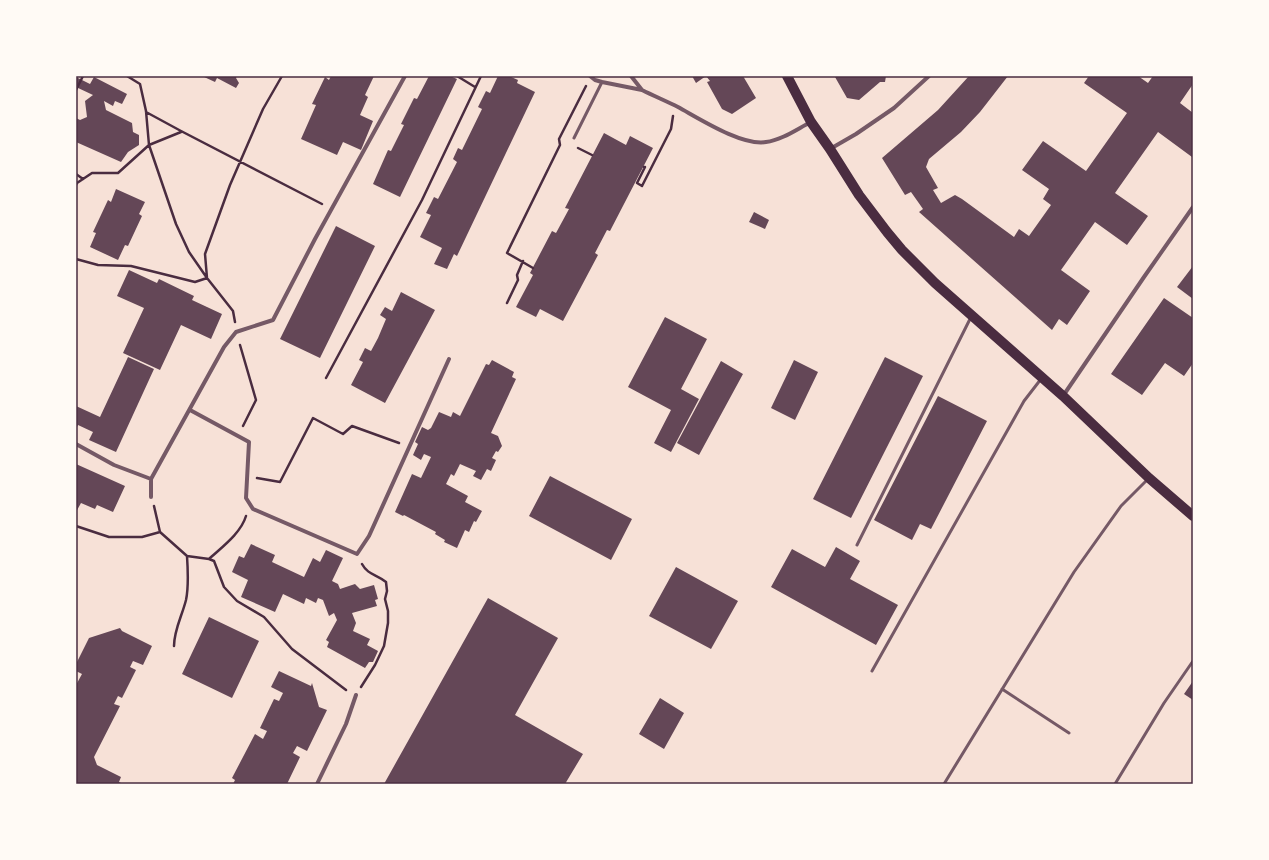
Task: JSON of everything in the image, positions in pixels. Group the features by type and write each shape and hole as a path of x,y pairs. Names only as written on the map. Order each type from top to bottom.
{"main road":[{"path":"787,76 811,122 859,195 890,237 918,267 1063,396 1149,478 1193,516"}],"street":[{"path":"151,497 151,479 224,347 236,332 273,320 315,239 405,76"},
{"path":"631,76 642,90"},
{"path":"830,149 856,134 894,108 929,76"},
{"path":"590,77 602,82 642,90 676,106 728,134 752,142 766,142 778,139 811,122"},
{"path":"1063,396 1193,207"},
{"path":"190,410 249,442 246,498 253,509 357,554 369,536 449,359"},
{"path":"76,444 114,465 151,479"},
{"path":"317,784 346,724 356,695"}],"lane":[{"path":"574,138 602,82"},
{"path":"857,545 971,315"},
{"path":"872,671 1024,401 1042,378"},
{"path":"944,784 1074,572 1121,506 1149,478"},
{"path":"1115,784 1164,703 1193,661"},
{"path":"1002,689 1069,733"}],"path":[{"path":"76,90 83,76"},
{"path":"127,76 140,84 146,111 149,145 176,224 189,252 233,311 236,332"},
{"path":"207,278 205,254 240,161 262,109 282,76"},
{"path":"457,76 475,87"},
{"path":"326,378 422,200 481,76"},
{"path":"533,268 507,253 560,145 559,139 590,77"},
{"path":"146,111 181,132 332,209"},
{"path":"644,167 637,183 642,186 671,129"},
{"path":"76,185 92,173 118,173 149,145 181,132"},
{"path":"76,174 83,179"},
{"path":"76,259 98,265 131,266 195,282 207,278"},
{"path":"507,303 518,280 517,275 523,261"},
{"path":"238,435 256,400 243,355"},
{"path":"247,477 280,482 313,418 343,434 352,426 409,447"},
{"path":"151,497 160,532 187,556 214,561 224,587 237,601 264,616 292,649 339,685 356,695 375,665 384,646 388,623 388,611 385,599 386,582 366,571 357,554"},
{"path":"209,559 244,523 250,503"},
{"path":"76,526 109,537 142,537 160,532"},
{"path":"174,646 174,637 186,600 189,579 187,556"}],"building":[{"path":"202,76 237,76 236,78 239,83 236,88 217,78 215,82"},
{"path":"331,76 374,76 365,95 368,97 360,115 373,121 361,150 343,142 337,155 301,139 316,105 312,104 325,77 329,80"},
{"path":"429,76 450,76 457,79 400,197 373,184 388,150 391,151 404,125 401,124 414,98 417,99"},
{"path":"498,76 509,76 518,80 517,83 535,92 457,256 454,254 447,269 434,264 442,248 420,237 431,215 426,213 434,197 438,199 457,162 453,159 458,148 462,150 482,109 478,107 486,91 490,93"},
{"path":"692,76 706,76 696,83"},
{"path":"706,76 743,76 756,98 732,114 722,109 707,82 710,81"},
{"path":"831,76 886,76 885,82 880,82 859,100 847,98 835,77"},
{"path":"969,76 1008,76 980,112 961,132 929,159 926,167 938,188 933,190 941,203 955,195 1014,237 1019,229 1029,236 1051,205 1043,199 1049,189 1022,170 1043,141 1086,171 1127,113 1084,83 1089,76 1138,76 1148,83 1153,76 1193,76 1193,84 1180,103 1193,113 1192,157 1158,132 1115,193 1148,216 1127,245 1095,222 1061,270 1090,291 1067,325 1059,319 1052,330 919,212 923,209 911,192 905,195 882,158 938,110"},
{"path":"76,77 90,84 94,77 127,94 122,104 115,101 113,106 104,101 106,110 132,123 133,132 139,135 139,145 128,152 121,162 76,142 76,118 80,120 87,117 85,101 93,95 76,87"},
{"path":"604,133 626,145 630,136 653,148 610,231 607,230 595,253 598,255 563,321 540,309 536,317 516,307 533,275 530,273 552,231 556,233 569,209 565,208"},
{"path":"116,189 145,202 139,214 142,216 128,246 125,245 118,260 90,247 96,233 93,232 108,200 111,202"},
{"path":"754,212 769,220 765,229 749,222"},
{"path":"336,226 375,246 320,358 280,339"},
{"path":"1193,266 1193,299 1177,287"},
{"path":"129,270 157,283 159,279 194,296 192,300 222,314 211,339 181,325 160,370 123,353 144,308 117,296"},
{"path":"401,292 435,310 385,403 351,385 363,362 359,360 365,348 371,351 386,319 380,315 385,307 392,311"},
{"path":"1164,298 1193,318 1193,363 1184,376 1165,363 1142,395 1111,374"},
{"path":"665,317 707,339 681,389 699,399 671,452 654,443 671,410 628,387"},
{"path":"128,357 154,369 116,452 89,440 93,432 78,425 76,429 76,406 100,417"},
{"path":"885,357 923,376 851,518 813,499"},
{"path":"492,360 514,372 512,377 516,379 491,433 498,436 502,446 498,452 496,451 492,458 496,460 491,471 487,469 481,480 473,476 476,471 460,464 454,476 451,474 446,484 468,496 465,502 482,511 476,522 474,521 469,532 465,530 457,548 444,542 445,540 435,534 436,532 404,515 403,516 395,512 412,474 421,478 431,457 424,454 421,460 413,455 418,444 415,442 422,427 428,430 431,428 439,412 451,417 453,412 460,416 486,364 489,365"},
{"path":"794,360 818,372 795,420 771,408"},
{"path":"721,361 743,374 699,455 677,443"},
{"path":"938,396 987,421 931,529 920,524 912,540 874,520"},
{"path":"76,464 125,486 113,512 97,505 95,509 81,503 76,512"},
{"path":"550,476 632,519 611,560 529,516"},
{"path":"251,544 275,555 272,562 304,577 313,558 320,562 326,550 343,558 332,581 338,584 340,589 355,584 360,589 374,585 378,599 375,600 377,606 352,613 356,623 353,631 370,639 367,645 378,651 373,662 369,662 365,668 327,647 329,642 326,640 337,620 334,613 329,616 323,600 318,598 316,603 306,598 304,604 283,594 275,612 241,597 248,580 232,572 239,556 244,558"},
{"path":"836,547 860,561 850,579 898,605 876,645 771,587 792,549 825,567"},
{"path":"676,567 738,601 711,649 649,616"},
{"path":"488,598 558,638 515,715 583,754 565,784 384,784"},
{"path":"209,617 259,641 232,698 182,674"},
{"path":"120,628 122,631 152,646 143,665 133,661 130,667 136,670 122,698 118,696 114,704 120,706 94,757 97,765 121,777 119,782 123,784 76,784 76,685 82,674 76,671 76,664 89,638"},
{"path":"279,671 311,686 312,683 319,707 327,710 307,751 297,746 293,753 300,757 287,784 233,784 235,780 232,778 255,734 263,739 267,731 260,728 274,699 279,701 283,693 271,687"},
{"path":"1193,681 1193,700 1184,694"},
{"path":"660,698 684,713 664,749 639,734"}]}
